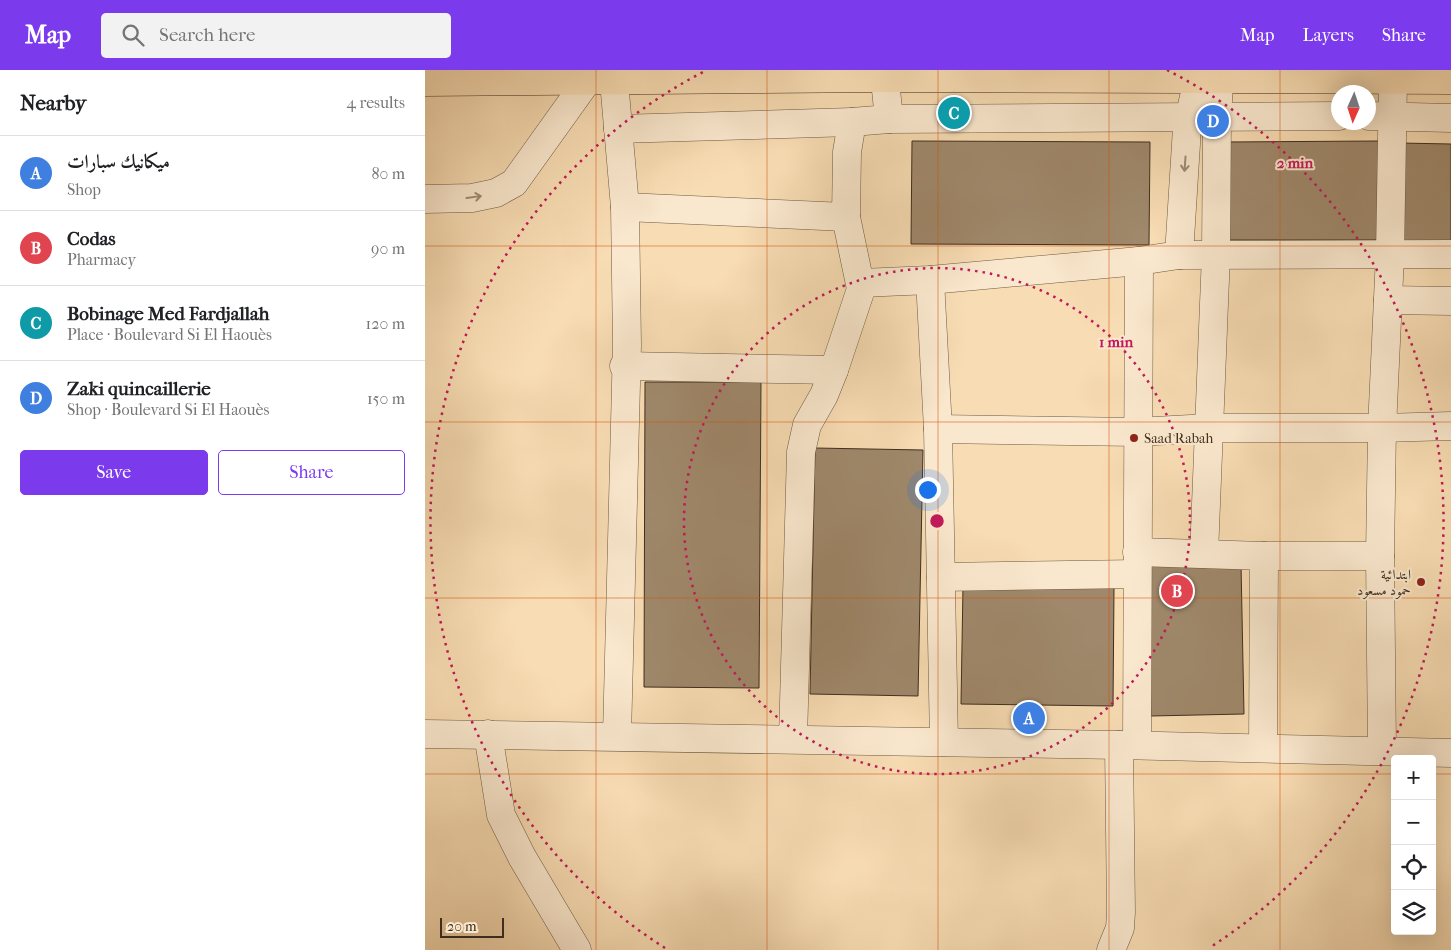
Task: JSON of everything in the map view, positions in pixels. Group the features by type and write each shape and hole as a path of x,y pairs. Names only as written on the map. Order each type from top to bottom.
{"main road":[{"path":"425,82 885,74 1209,75 1451,80"}],"street":[{"path":"885,74 889,119"},
{"path":"1179,255 1190,116 1209,75"},
{"path":"1204,554 1216,254 1217,116 1209,75"},
{"path":"603,78 618,129 625,207 627,345 617,736"},
{"path":"425,199 472,198 496,193 514,183 603,78"},
{"path":"1382,751 1380,556 1382,428 1390,255 1381,116 1393,80"},
{"path":"618,129 852,122 889,119 1331,116"},
{"path":"1381,116 1451,118"},
{"path":"793,739 801,452 807,425 824,395 834,370 859,295 861,283 846,216 847,152 852,122"},
{"path":"625,207 846,216"},
{"path":"861,283 930,280 1139,261 1179,255 1451,254"},
{"path":"1114,949 1120,928 1121,912 1137,563 1139,261"},
{"path":"930,280 939,429 944,742"},
{"path":"1388,300 1451,301"},
{"path":"625,366 834,370"},
{"path":"939,429 1137,432 1209,428 1451,426"},
{"path":"941,577 1137,563 1204,554 1380,556"},
{"path":"1263,748 1264,556"},
{"path":"425,734 1128,745 1451,753"},
{"path":"488,734 501,815 522,857 577,950"}],"building":[{"path":"912,141 1150,142 1149,245 911,244"},
{"path":"1379,141 1379,240 1225,240 1225,142"},
{"path":"1399,143 1451,144 1451,241 1399,241"},
{"path":"645,382 761,382 759,688 644,687"},
{"path":"815,448 923,450 918,696 810,694"},
{"path":"1241,564 1244,714 1151,716 1148,565"},
{"path":"963,586 1114,588 1113,706 961,704"}],"place":[{"name":"Bobinage Med Fardjallah","path":"954,113"},
{"name":"Zaki quincaillerie","path":"1213,121"},
{"name":"Saad Rabah","path":"1134,438"},
{"name":"ابتدائية حمود مسعود","path":"1421,582"},
{"name":"Codas","path":"1177,591"},
{"name":"ميكانيك سبارات","path":"1029,718"}]}
